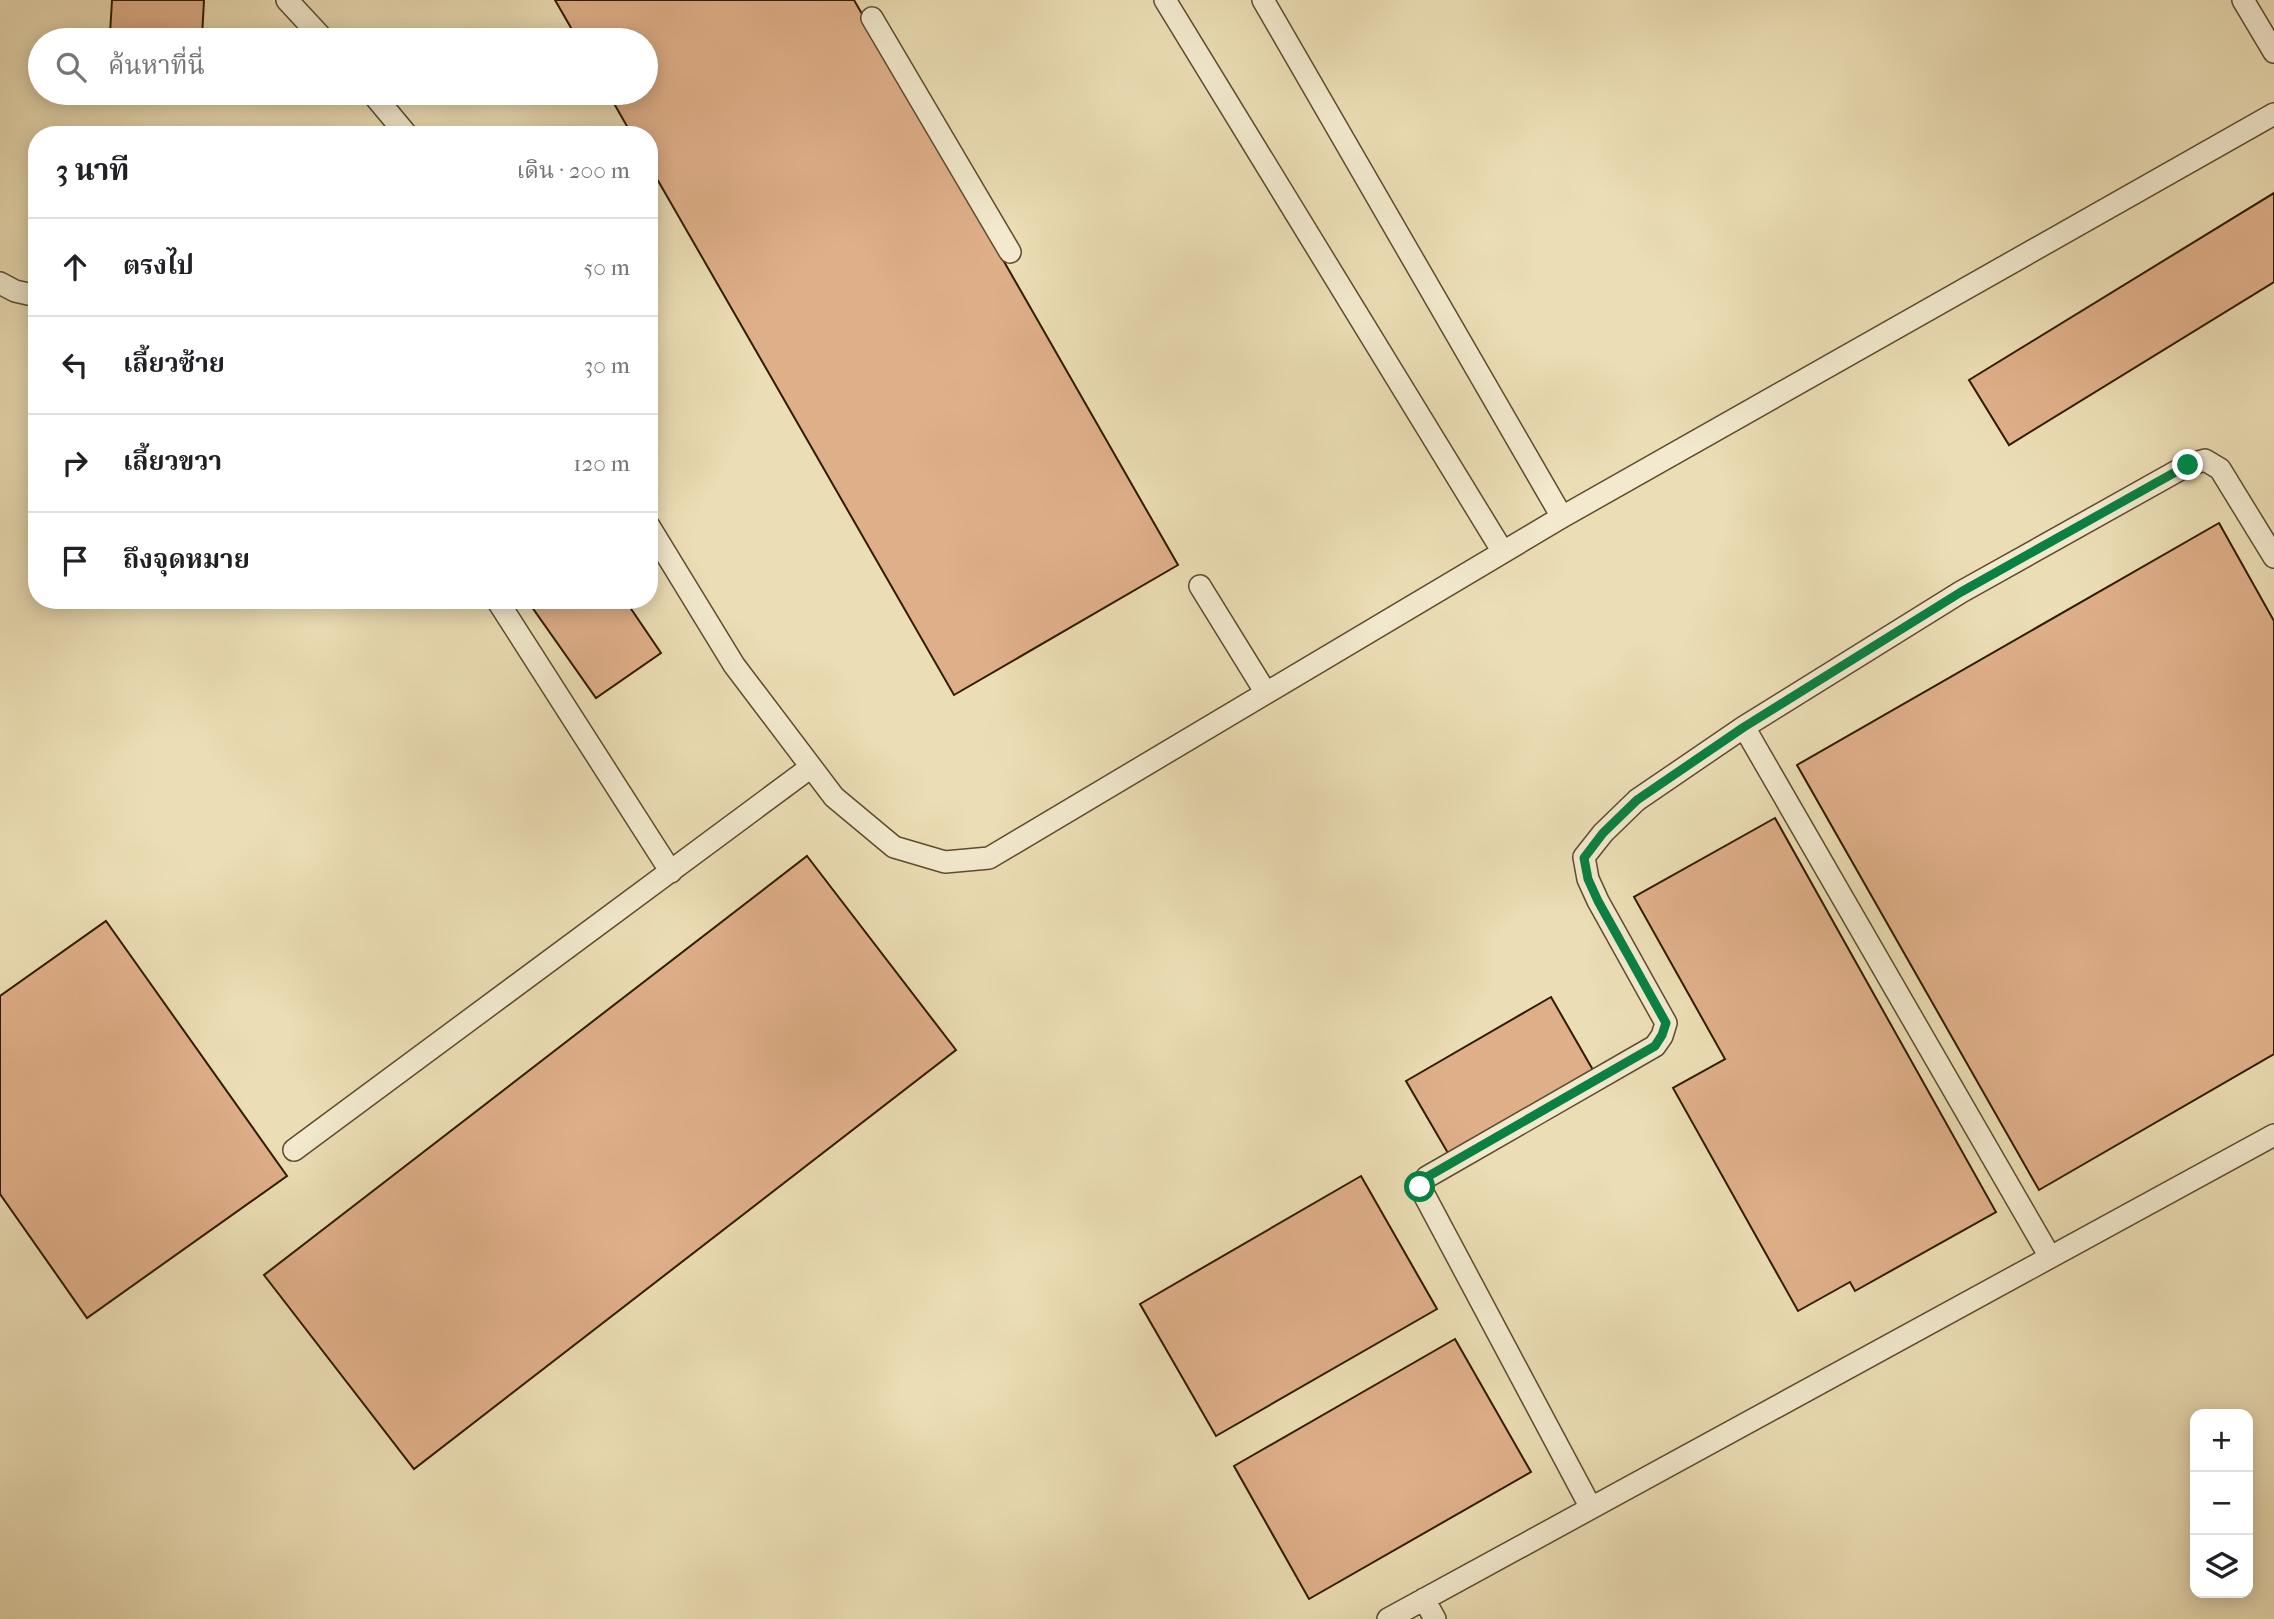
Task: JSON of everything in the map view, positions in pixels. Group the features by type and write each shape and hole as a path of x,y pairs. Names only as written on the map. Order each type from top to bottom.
{"lane":[{"path":"287,0 313,28"},
{"path":"1165,0 1503,552"},
{"path":"1263,0 1562,517"},
{"path":"2243,0 2274,52"},
{"path":"872,18 1010,252"},
{"path":"382,105 400,126"},
{"path":"658,541 734,665 834,797 894,847 945,862 989,858 1562,517 2274,114"},
{"path":"0,283 28,294"},
{"path":"1591,1508 1420,1187 1427,1177 1655,1046 1662,1035 1666,1023 1598,901 1588,879 1584,858 1603,833 1637,800 1744,727 1961,592 2188,465 2205,460 2220,469 2274,557"},
{"path":"1200,586 1266,693"},
{"path":"504,609 671,872"},
{"path":"1744,727 2050,1257"},
{"path":"294,1150 811,767"},
{"path":"1388,1619 2274,1135"},
{"path":"1424,1599 1436,1619"}],"building":[{"path":"112,0 204,0 202,28 110,28"},
{"path":"555,0 854,0 1178,565 954,695 658,181 658,126 627,126 615,105 658,105 658,28 571,28"},
{"path":"2274,193 2274,282 2009,445 1969,380"},
{"path":"2219,523 2274,621 2274,1054 2039,1190 1797,765"},
{"path":"533,609 631,609 661,653 596,698"},
{"path":"1775,818 1996,1212 1855,1291 1850,1282 1798,1311 1673,1088 1725,1059 1634,897"},
{"path":"807,856 956,1050 414,1469 264,1275"},
{"path":"106,921 287,1176 87,1318 0,1194 0,996"},
{"path":"1551,997 1597,1077 1452,1160 1406,1081"},
{"path":"1361,1176 1437,1309 1216,1436 1140,1304"},
{"path":"1455,1339 1531,1472 1309,1599 1234,1466"}],"route":[{"path":"1420,1187 1427,1177 1655,1046 1662,1035 1666,1023 1598,901 1588,879 1584,858 1603,833 1637,800 1744,727 1961,592 2188,465"}]}
